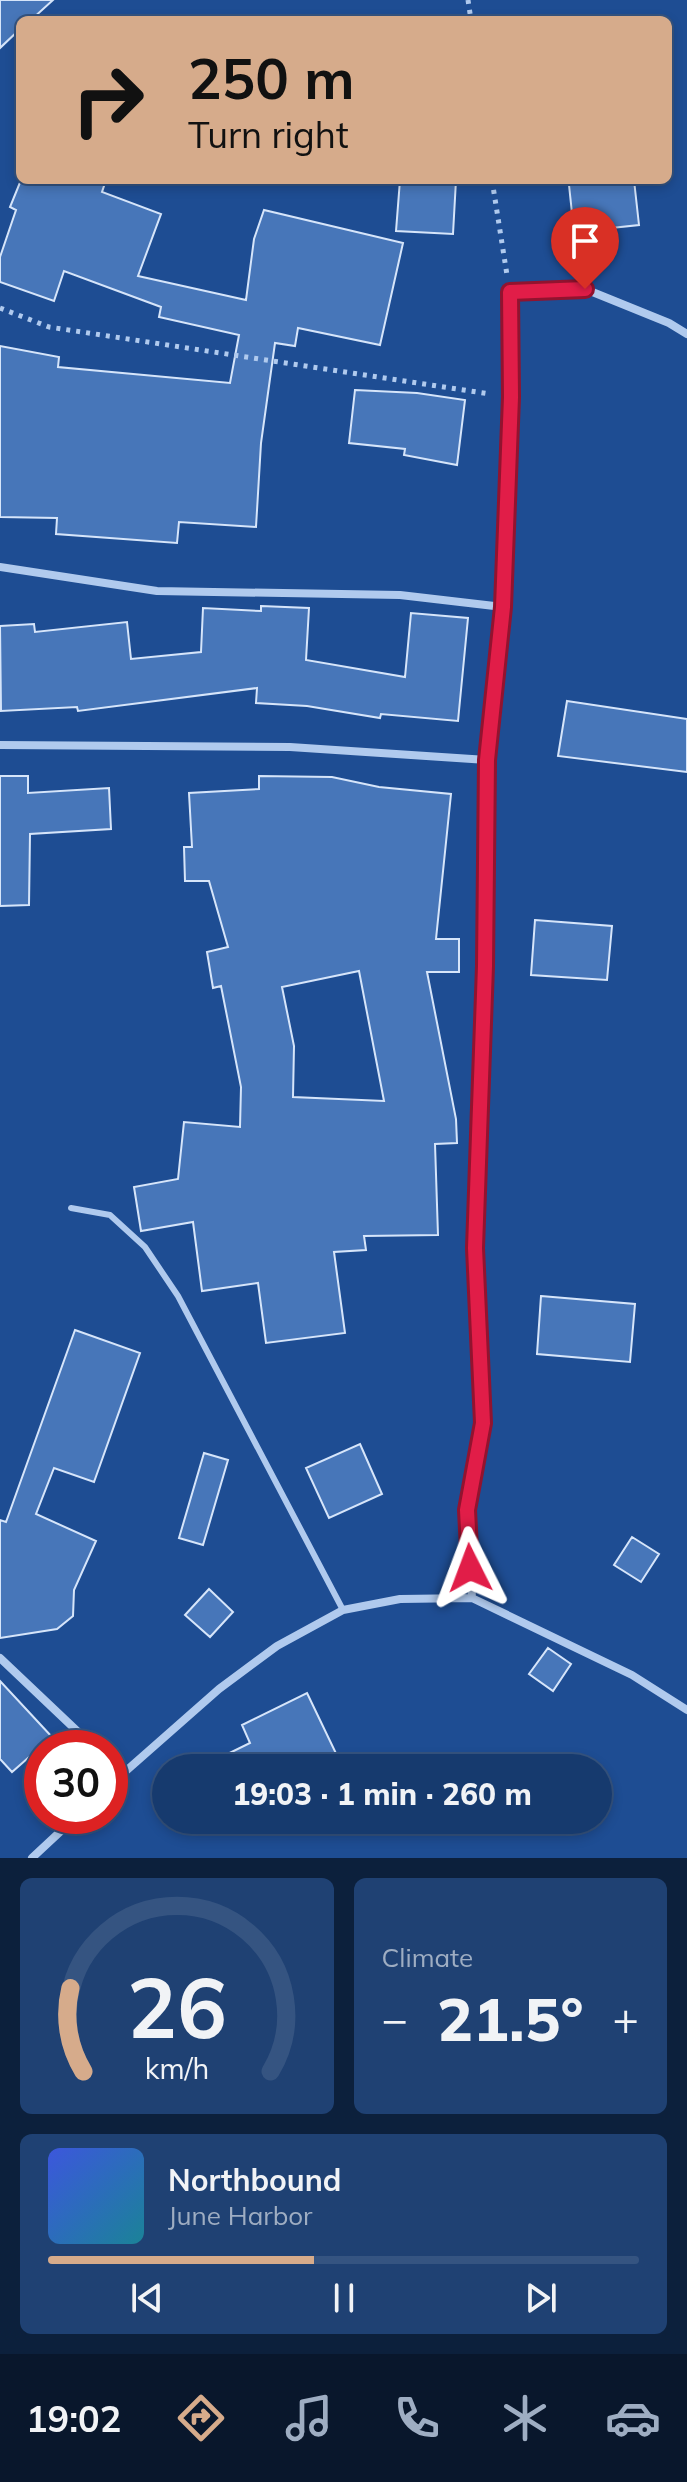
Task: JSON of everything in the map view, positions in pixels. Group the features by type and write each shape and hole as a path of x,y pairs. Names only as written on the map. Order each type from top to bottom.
{"street":[{"path":"472,1598 467,1510 483,1423 475,1248 485,966 487,760 503,607 511,397 510,292 585,289 669,323 687,334"},
{"path":"0,567 157,591 400,595 503,607"},
{"path":"0,745 290,747 487,760"},
{"path":"128,1769 219,1689 277,1646 343,1610 400,1599 472,1598 632,1675 687,1710"},
{"path":"0,1658 76,1730"},
{"path":"32,1858 58,1834"}],"lane":[{"path":"71,1208 110,1215 154,1259 178,1296 343,1610"}],"path":[{"path":"493,184 510,292"},
{"path":"0,308 49,327 511,397"}],"building":[{"path":"0,0 53,0 35,16 16,16 16,33 0,48"},
{"path":"19,184 105,184 102,192 161,214 138,276 246,300 254,239 264,210 403,243 380,345 298,328 295,346 275,343 261,443 256,527 179,522 177,543 56,534 57,518 0,517 0,346 59,357 58,367 230,383 239,335 159,317 161,307 64,271 54,301 0,282 0,257 16,210 10,207"},
{"path":"400,184 456,184 453,234 396,231"},
{"path":"634,184 639,225 574,232 569,185"},
{"path":"355,390 417,393 465,400 457,465 404,455 405,449 349,443"},
{"path":"261,606 309,608 306,660 405,677 411,613 468,618 458,721 381,714 380,718 307,706 256,703 257,688 78,711 77,707 1,711 0,626 34,624 35,632 127,622 131,659 201,652 203,608 261,611"},
{"path":"567,701 687,719 687,772 558,756"},
{"path":"0,776 28,776 28,793 109,788 111,829 30,834 29,905 0,906"},
{"path":"259,776 332,777 379,787 451,794 436,939 459,939 459,972 427,972 456,1119 457,1143 435,1144 438,1235 364,1236 366,1250 334,1252 345,1333 266,1343 258,1283 202,1291 193,1222 141,1231 134,1187 178,1179 184,1122 240,1127 241,1087 221,986 213,988 207,952 228,947 209,881 185,881 184,847 192,847 189,793 259,789","holes":["359,971 384,1101 293,1097 294,1046 282,987"]},
{"path":"535,920 612,926 607,980 531,975"},
{"path":"541,1296 635,1304 630,1362 537,1354"},
{"path":"75,1330 140,1353 94,1482 54,1468 36,1514 96,1541 74,1590 73,1616 57,1629 0,1638 0,1520 6,1522"},
{"path":"360,1444 382,1494 329,1518 306,1468"},
{"path":"204,1453 228,1460 203,1545 179,1538"},
{"path":"632,1537 659,1554 641,1582 614,1565"},
{"path":"209,1589 233,1612 210,1637 185,1615"},
{"path":"548,1648 571,1664 553,1691 529,1674"},
{"path":"0,1681 46,1730 24,1730 24,1762 12,1772 0,1759"},
{"path":"307,1693 336,1754 228,1754 250,1743 242,1725"}],"route":[{"path":"470,1568 467,1510 483,1423 475,1248 485,966 487,760 503,607 511,397 510,292 585,289"}]}
